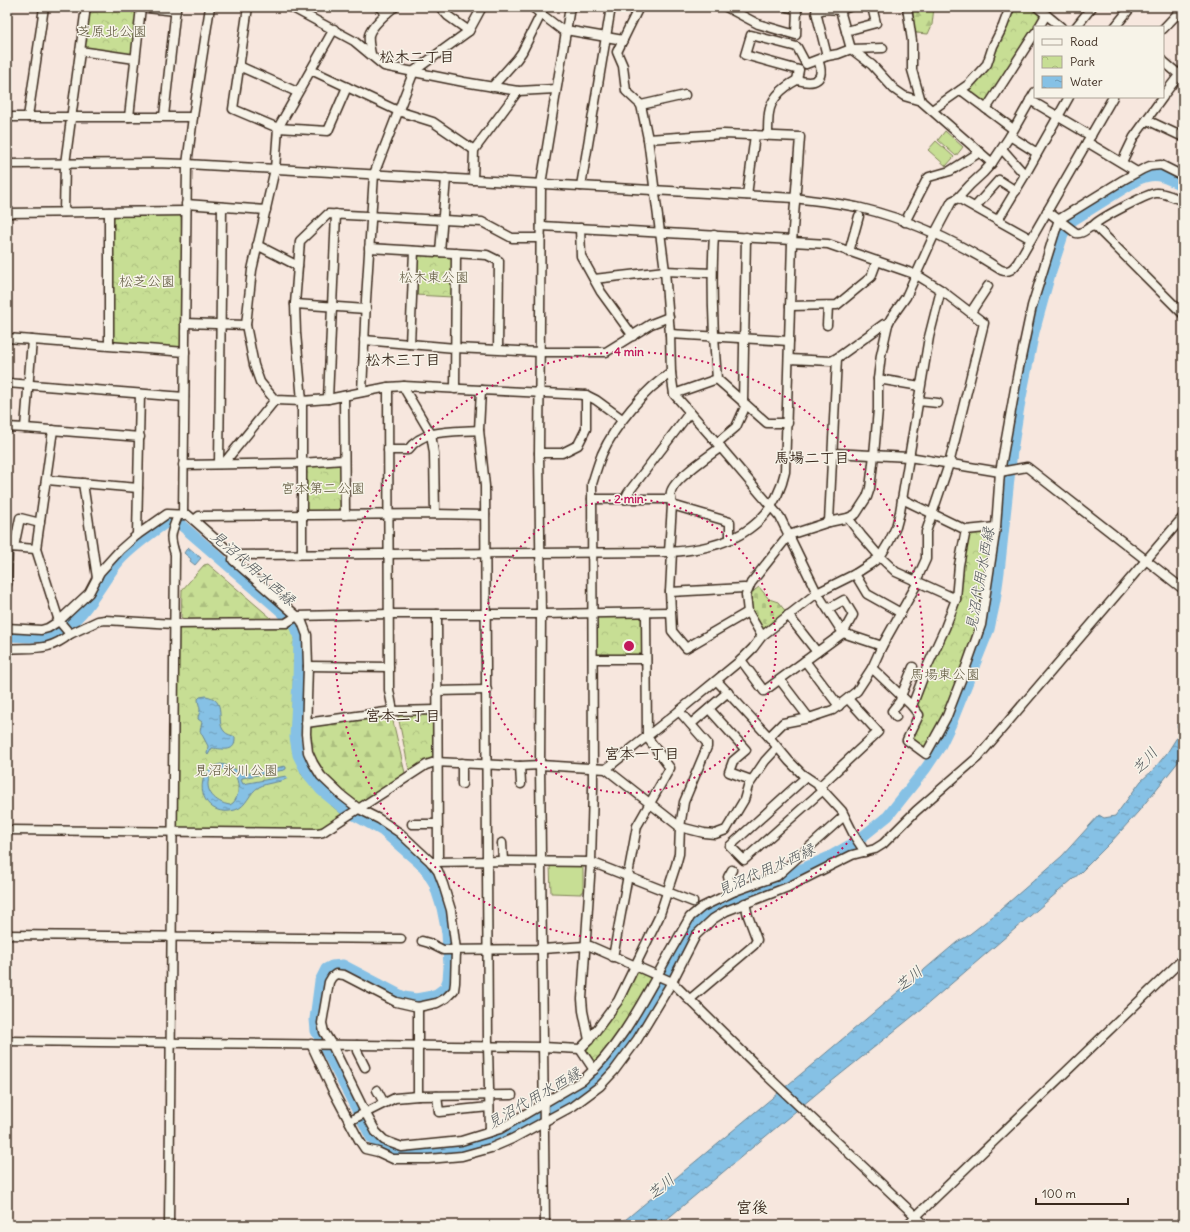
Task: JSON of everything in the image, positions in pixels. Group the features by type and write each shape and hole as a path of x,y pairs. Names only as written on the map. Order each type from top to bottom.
{"street":[{"path":"28,117 44,7"},
{"path":"64,212 65,164 86,7"},
{"path":"137,7 176,9 164,116"},
{"path":"130,117 141,7"},
{"path":"169,1225 175,554 171,541 171,534 180,515 184,465 187,164 210,7"},
{"path":"248,7 233,108 278,128 328,131 347,87"},
{"path":"291,7 354,41 384,66 518,91 556,89"},
{"path":"380,7 387,13"},
{"path":"371,54 369,35 387,13 395,7"},
{"path":"440,7 448,16 469,31"},
{"path":"362,392 374,174 414,72 469,31 482,7"},
{"path":"532,7 566,31 606,36 623,40"},
{"path":"545,1225 540,765 541,614 539,453 541,184 570,7"},
{"path":"580,186 611,7"},
{"path":"639,7 617,52 623,66 626,91 641,105 648,139 665,271 669,316 671,373 674,394 780,517 788,535 801,557 817,593 843,633 882,646"},
{"path":"726,7 758,24 796,35 797,9 787,7"},
{"path":"827,56 816,12 825,9 849,7"},
{"path":"846,30 876,23 872,7"},
{"path":"907,7 912,41 912,70 921,101"},
{"path":"932,110 961,90 976,77 987,64 1010,7"},
{"path":"1038,7 1060,26"},
{"path":"1077,26 1092,7"},
{"path":"1119,26 1131,7"},
{"path":"840,8 851,49 872,65 888,84 900,94 921,101 992,163"},
{"path":"1164,28 1183,8"},
{"path":"492,87 517,59 541,14"},
{"path":"1040,26 1046,15"},
{"path":"334,30 278,128 275,169 252,270 246,325 254,365 260,382 275,400 302,401 328,399 388,387 404,386 586,395 596,400 622,419"},
{"path":"797,80 799,70 745,55 751,35 797,47 806,64 851,49 882,48"},
{"path":"986,109 1034,35"},
{"path":"80,52 135,59"},
{"path":"768,135 769,113 773,103 784,88 797,80 808,82 821,76 822,72 818,60"},
{"path":"1164,62 1182,74 1164,96"},
{"path":"239,66 298,92"},
{"path":"311,70 398,111 433,122 474,150"},
{"path":"961,90 986,109 1011,133 1037,153"},
{"path":"473,180 474,150 518,91"},
{"path":"762,636 748,612 746,595 751,583 788,535 848,518 856,514 867,497 870,488 874,455 878,409 878,379 881,355 888,324 906,297 917,276 935,234 952,201 958,198 992,163 1002,149 1034,94"},
{"path":"641,105 685,96"},
{"path":"998,220 1068,98"},
{"path":"7,164 187,164 795,198 861,208 905,222 935,234 1004,271 1010,271 1014,269 1112,98"},
{"path":"1122,162 1134,137 1162,98"},
{"path":"1030,100 1137,172"},
{"path":"7,117 193,117"},
{"path":"1147,120 1182,135"},
{"path":"7,628 41,630 48,628 59,621 89,593 100,572 120,550 137,535 166,514 188,516 234,554 238,555 670,552 705,547 731,540 747,531 759,520 770,506 783,482 785,472 788,423 792,241 800,137 723,134 648,139"},
{"path":"747,195 755,135"},
{"path":"1002,149 1025,175"},
{"path":"905,222 929,177 950,171 980,152"},
{"path":"872,668 912,706 919,715 907,740 926,754 947,716 981,625 996,527 1000,472 1018,372 1032,306 1062,221 1137,172 1150,166 1161,165 1183,176"},
{"path":"440,252 446,178"},
{"path":"975,207 999,180 1016,191"},
{"path":"1047,211 1076,233 1079,233 1093,226 1099,220 1155,193 1160,193 1183,200"},
{"path":"958,198 1031,239"},
{"path":"8,215 222,207 266,210"},
{"path":"221,463 220,324 222,207"},
{"path":"109,212 109,345"},
{"path":"302,554 302,401 295,304 300,241 328,214 482,222 512,238 541,238"},
{"path":"328,399 336,214"},
{"path":"849,252 859,216"},
{"path":"541,226 746,237 828,244 917,276 942,290 984,323 949,464 926,532 926,559 901,613 882,646 872,668 857,691 833,710 809,718 783,723 769,737"},
{"path":"1093,226 1099,229 1183,314"},
{"path":"580,228 581,256 601,292 633,336"},
{"path":"714,235 712,273 717,379 767,423 788,423"},
{"path":"746,237 744,404 736,427 719,445 681,478 671,490 670,612 672,631 686,648 748,612"},
{"path":"257,245 298,266"},
{"path":"369,248 487,255 499,261 498,349"},
{"path":"410,344 414,251"},
{"path":"455,389 456,253"},
{"path":"790,306 837,306 872,277 877,261"},
{"path":"594,280 665,271 712,273"},
{"path":"971,312 988,286"},
{"path":"606,769 741,660 762,636 788,615 817,593 855,574 880,557 896,527 929,337 942,290"},
{"path":"295,304 366,309"},
{"path":"827,325 828,306"},
{"path":"364,340 455,348 540,352 606,352 651,324 669,316"},
{"path":"185,323 246,325"},
{"path":"789,359 831,361 884,324 888,324"},
{"path":"670,334 789,341"},
{"path":"7,338 185,352"},
{"path":"25,428 32,340"},
{"path":"830,522 836,358"},
{"path":"589,1040 582,999 591,862 594,769 592,484 601,455 622,419 660,379 671,373"},
{"path":"674,394 717,379"},
{"path":"878,379 920,386"},
{"path":"7,383 184,397"},
{"path":"404,386 430,434 434,453 435,514"},
{"path":"388,387 389,690 394,711"},
{"path":"481,390 479,430 485,486 486,553 488,1046 490,1132"},
{"path":"137,535 140,394"},
{"path":"539,453 562,453 578,445 586,428 586,395"},
{"path":"344,396 345,515"},
{"path":"221,463 275,400"},
{"path":"918,401 938,403"},
{"path":"625,499 690,412"},
{"path":"7,429 25,428 140,438"},
{"path":"53,430 36,549 59,621 68,632"},
{"path":"388,450 408,450 411,445 430,434 479,430"},
{"path":"833,453 909,457 1000,472 1027,467 1183,588"},
{"path":"184,465 221,463 301,463 344,460"},
{"path":"47,480 138,488"},
{"path":"83,483 97,578"},
{"path":"592,499 625,499 671,502 730,522 731,540"},
{"path":"902,499 966,530 996,527"},
{"path":"194,520 199,516 388,514 485,515"},
{"path":"314,1044 332,1089 365,1149 393,1158 428,1159 462,1156 491,1148 572,1106 600,1086 614,1071 638,1040 696,936 712,919 745,903 788,887 863,849 874,850 883,844 916,811 978,757 1183,516"},
{"path":"7,584 10,547 20,518 40,523"},
{"path":"848,518 880,557 896,572 956,599"},
{"path":"912,706 926,667 945,628 956,599 959,565 966,530"},
{"path":"10,547 36,549"},
{"path":"234,554 233,560 302,622 307,635 308,666 306,734 308,752 321,776 331,787 358,810 379,819 400,833 435,862 591,862 698,904"},
{"path":"855,574 867,594 901,613"},
{"path":"670,592 748,589"},
{"path":"741,660 764,691 843,633 853,615 844,600 828,609"},
{"path":"7,649 43,648 63,640 68,632 98,621 105,620 174,624 286,623 297,616 670,612"},
{"path":"613,957 636,826 670,768 647,737 646,613"},
{"path":"437,614 438,824 435,862 451,910 455,950 454,990 446,998 437,1003 418,1007 396,1002 344,975 336,974 329,982 322,1023 324,1032 331,1045 360,1115 384,1140 402,1146 461,1141 500,1129 544,1106 583,1080 594,1070 620,1038 658,977 698,904 777,876 844,816"},
{"path":"788,615 817,652"},
{"path":"593,660 646,659"},
{"path":"805,661 839,706"},
{"path":"308,666 389,667"},
{"path":"896,717 892,711 900,701 913,667"},
{"path":"717,680 769,737 789,762 821,788 842,811 863,849"},
{"path":"780,680 809,718"},
{"path":"437,691 486,690"},
{"path":"691,724 728,692"},
{"path":"806,776 730,846 744,860 878,732 848,699"},
{"path":"709,709 746,750 733,761 729,772 751,780"},
{"path":"306,724 394,711 437,710"},
{"path":"7,1041 488,1046 580,1049 589,1040 618,1001 659,917 676,865 679,854 680,827 684,802 707,747 707,743 679,711"},
{"path":"7,830 323,832 426,765 437,762 520,766 540,765 606,769 680,827 715,834 726,830 744,800 751,780 777,748"},
{"path":"462,764 462,784"},
{"path":"520,766 521,784"},
{"path":"412,824 438,824"},
{"path":"502,843 503,861"},
{"path":"732,870 728,877 735,891"},
{"path":"689,1000 754,945 757,940 745,903"},
{"path":"7,935 401,940"},
{"path":"422,941 443,950 542,949 586,946 670,982 925,1225"},
{"path":"907,1225 1183,960"},
{"path":"418,1007 418,1096"},
{"path":"357,1045 357,1051 365,1067"},
{"path":"580,1049 594,1070"},
{"path":"376,1090 384,1103"},
{"path":"360,1115 395,1098 418,1096 512,1095"},
{"path":"437,1096 439,1112 489,1107"},
{"path":"1179,1225 1183,1220"}],"green space":[{"name":"芝原北公園","path":"91,7 136,11 139,13 133,56 84,48"},
{"path":"911,7 934,7 932,25 928,34 916,33 912,21"},
{"path":"1013,7 1033,7 1042,14 1042,17 1036,26 1034,26 1034,29 986,103 983,103 967,91 967,88 977,80"},
{"path":"945,131 963,147 956,156 938,140"},
{"path":"936,141 954,157 946,166 928,150"},
{"name":"松芝公園","path":"112,215 181,215 183,269 182,347 180,349 115,344 112,342"},
{"name":"松木東公園","path":"419,254 451,256 453,258 452,297 415,295 417,256"},
{"name":"宮本第二公園","path":"306,463 340,463 342,511 340,513 307,513 305,511"},
{"name":"馬場東公園","path":"968,532 994,532 979,627 955,692 926,751 911,740 922,714 916,705 930,668 960,599 961,567"},
{"path":"208,564 271,618 271,620 186,621 181,617 182,590 204,565"},
{"path":"759,587 769,599 778,602 787,613 765,631 762,630 757,621 751,604 751,593"},
{"path":"642,615 644,618 642,656 599,657 596,654 598,616"},
{"name":"見沼氷川公園","path":"177,625 289,625 293,633 295,643 291,731 294,752 302,775 332,806 343,815 326,826 314,829 175,829"},
{"path":"432,713 434,715 434,758 411,771 409,770 398,716 400,714"},
{"path":"390,715 392,717 405,773 360,804 356,804 334,786 322,772 311,752 309,729 311,727"},
{"path":"583,865 583,892 581,892 581,894 551,893 550,866"},
{"path":"639,971 653,977 613,1044 594,1064 586,1052 587,1049 622,1002 636,972"}],"water":[{"path":"188,547 201,558 195,565 184,553"},
{"path":"206,696 213,698 217,702 222,727 225,732 235,737 234,746 231,748 212,748 208,755 208,746 200,731 202,722 198,719 200,710 198,699"},
{"path":"1183,716 1183,756 1138,812 1080,873 923,1008 821,1090 660,1225 619,1225 957,942 966,937 993,916 1062,856 1099,815 1104,818 1115,816 1141,781 1153,770 1167,753 1181,731 1177,726"},
{"path":"221,764 245,773 255,773 284,766 286,767 284,770 242,778 241,780 243,784 286,776 288,778 259,787 239,808 235,810 223,811 213,808 203,793 202,784 205,775 211,768","holes":["226,769 232,772 238,784 237,796 230,805 215,798 210,792 208,786 212,775 217,771"]}],"waterway":[{"name":"見沼代用水西縁","path":"7,636 32,637 50,635 56,633 76,620 120,560 137,544 168,521 173,521 180,524 293,623 299,637 295,737 298,755 307,773 321,790 345,810 383,831 424,867 434,883 442,908 447,933 449,967 448,980 445,988 437,994 416,999 404,997 343,965 332,966 326,969 320,981 315,1019 316,1031 371,1137 387,1151 400,1155 436,1153 466,1148 489,1141 514,1131 587,1087 601,1076 631,1036 689,933 698,922 711,911 725,903 829,857 857,841 888,816 926,768 940,747 951,724 989,629 999,572 1012,451 1019,407 1034,332 1050,274 1065,229 1070,222 1144,177 1160,176 1183,186"},
{"path":"176,542 179,555"},
{"path":"176,890 176,932"},
{"path":"175,968 176,942"}],"district":[{"name":"松木二丁目","path":"417,57"},
{"name":"松木三丁目","path":"403,360"},
{"name":"馬場二丁目","path":"812,458"},
{"name":"宮本二丁目","path":"403,716"},
{"name":"宮本一丁目","path":"642,754"},
{"name":"宮後","path":"752,1207"}],"water label":[{"name":"芝川","path":"1145,761"},
{"name":"芝川","path":"909,979"},
{"name":"芝川","path":"661,1187"}]}
